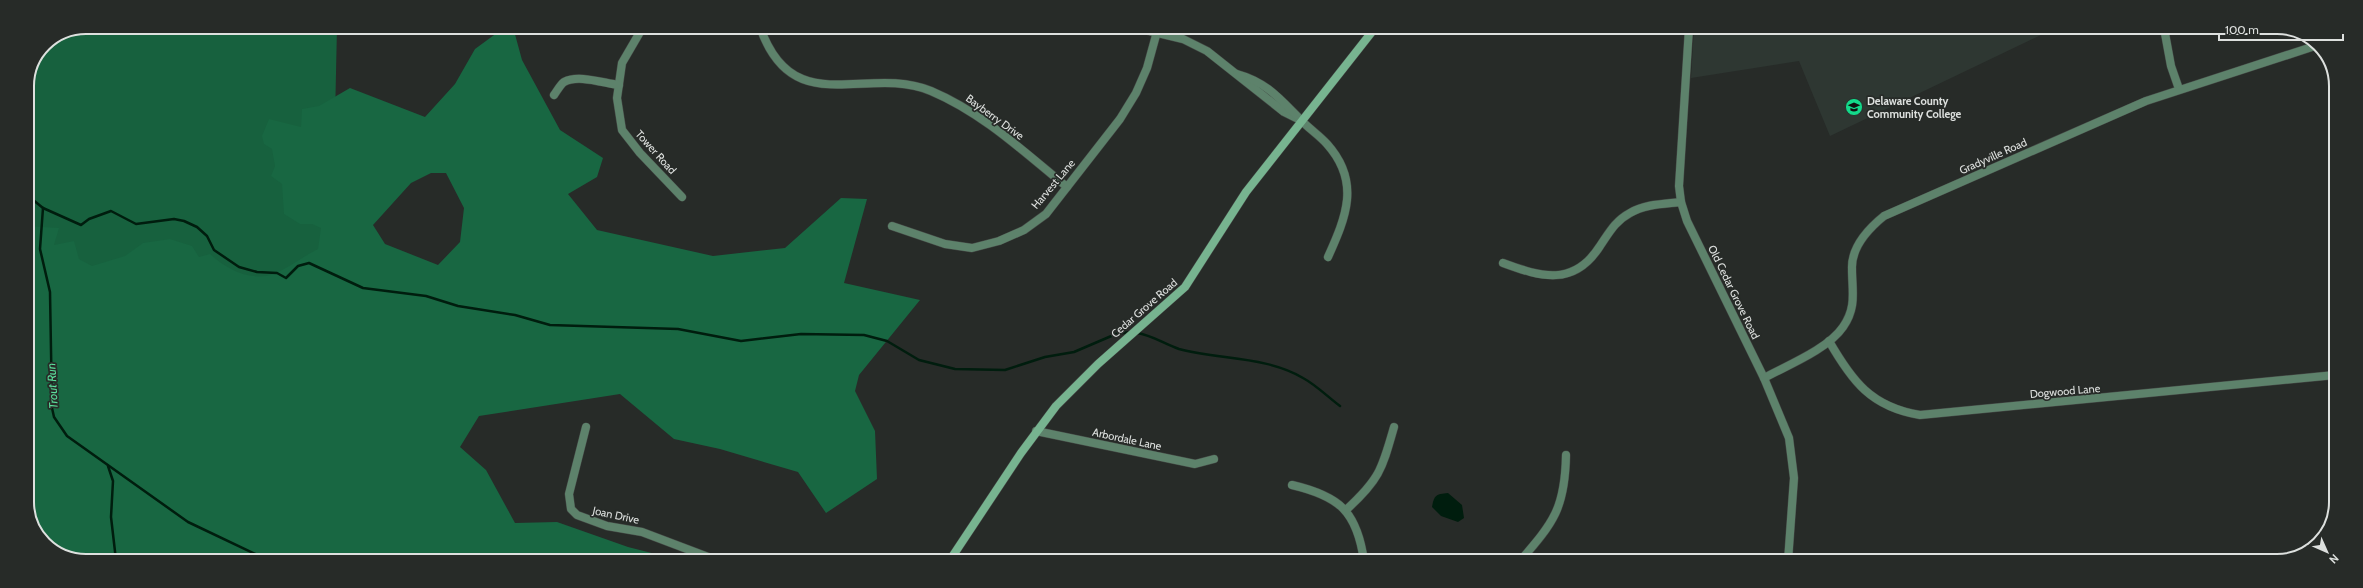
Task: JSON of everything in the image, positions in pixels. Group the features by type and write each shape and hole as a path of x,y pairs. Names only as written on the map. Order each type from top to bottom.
{"street":[{"name":"Tower Road","path":"638,34 622,63 617,98 622,130 640,153 682,197"},
{"name":"Bayberry Drive","path":"762,34 765,41 778,62 792,74 813,83 832,85 883,82 909,85 930,90 980,117 1068,187"},
{"name":"Harvest Lane","path":"892,226 945,244 972,248 999,241 1024,230 1046,214 1120,119 1136,93 1148,68 1157,34"},
{"path":"1169,34 1207,51 1237,74 1255,79 1285,102 1301,121 1327,144 1335,154 1346,178 1348,190 1346,212 1328,257"},
{"name":"Cedar Grove Road","path":"954,554 1036,431 1098,364 1185,287 1246,192 1370,34"},
{"name":"Old Cedar Grove Road","path":"1689,34 1679,186 1681,202 1687,221 1764,378 1789,438 1794,478 1789,554"},
{"path":"2165,34 2171,66 2179,89"},
{"name":"Gradyville Road","path":"1764,378 1829,341 1844,326 1851,311 1854,294 1852,269 1853,256 1858,244 1871,226 1884,216 2108,116 2179,89 2311,47"},
{"path":"554,95 562,83 571,79 578,78 619,85"},
{"path":"1503,263 1536,275 1556,275 1573,271 1589,261 1614,224 1629,213 1649,206 1681,202"},
{"name":"Dogwood Lane","path":"1829,341 1844,367 1861,388 1892,408 1920,415 2329,376"},
{"name":"Joan Drive","path":"586,427 569,494 569,503 577,515 607,526 642,532 700,554"},
{"path":"1346,510 1373,484 1381,470 1394,427"},
{"name":"Arbordale Lane","path":"1036,431 1195,464 1214,459"},
{"path":"1526,554 1546,531 1557,513 1563,495 1566,455"},
{"path":"1292,485 1324,494 1346,510 1359,532 1363,554"}],"shaded area":[{"name":"Delaware County Community College","path":"1694,34 2042,34 1830,136 1799,61 1691,78"},
{"path":"1448,493 1462,505 1464,518 1458,522 1441,516 1432,507 1436,496"}],"green space":[{"path":"86,34 337,34 331,301 34,407 34,86 38,66 49,49 66,38"},
{"path":"495,34 515,34 522,60 560,130 603,158 597,177 568,194 597,230 713,256 785,248 841,198 867,199 844,283 920,300 859,375 855,391 875,431 877,479 826,513 798,472 720,449 674,439 620,394 479,416 460,447 486,470 515,523 557,522 628,547 655,554 86,554 66,550 52,541 38,522 34,505 34,226 59,228 54,245 74,241 79,259 92,266 125,256 143,243 170,239 192,246 199,257 210,254 228,267 243,274 250,276 272,275 318,249 321,228 312,224 300,224 284,214 282,184 271,176 275,166 272,149 264,144 262,136 269,119 301,127 302,109 319,106 350,88 425,117 455,84 475,49","holes":["431,173 446,173 464,208 460,242 438,265 385,244 373,225 411,183"]}],"waterway":[{"path":"34,201 43,208 81,225 89,219 111,211 136,224 174,219 184,221 197,227 207,236 214,250 239,267 257,272 277,273 286,278 298,266 309,263 363,288 426,296 458,306 515,315 550,325 678,329 741,341 801,334 864,335 887,341 919,360 955,369 1005,370 1045,357 1074,352 1116,334 1130,332"},
{"name":"Trout Run","path":"43,208 40,249 50,292 52,408 54,417 67,436 188,522 255,554"},
{"path":"1137,333 1194,353 1258,362 1289,371 1313,384 1340,406"},
{"name":"Trout Run","path":"108,466 113,481 111,517 115,554"}],"place":[{"name":"Delaware County Community College","path":"1854,107"}]}
